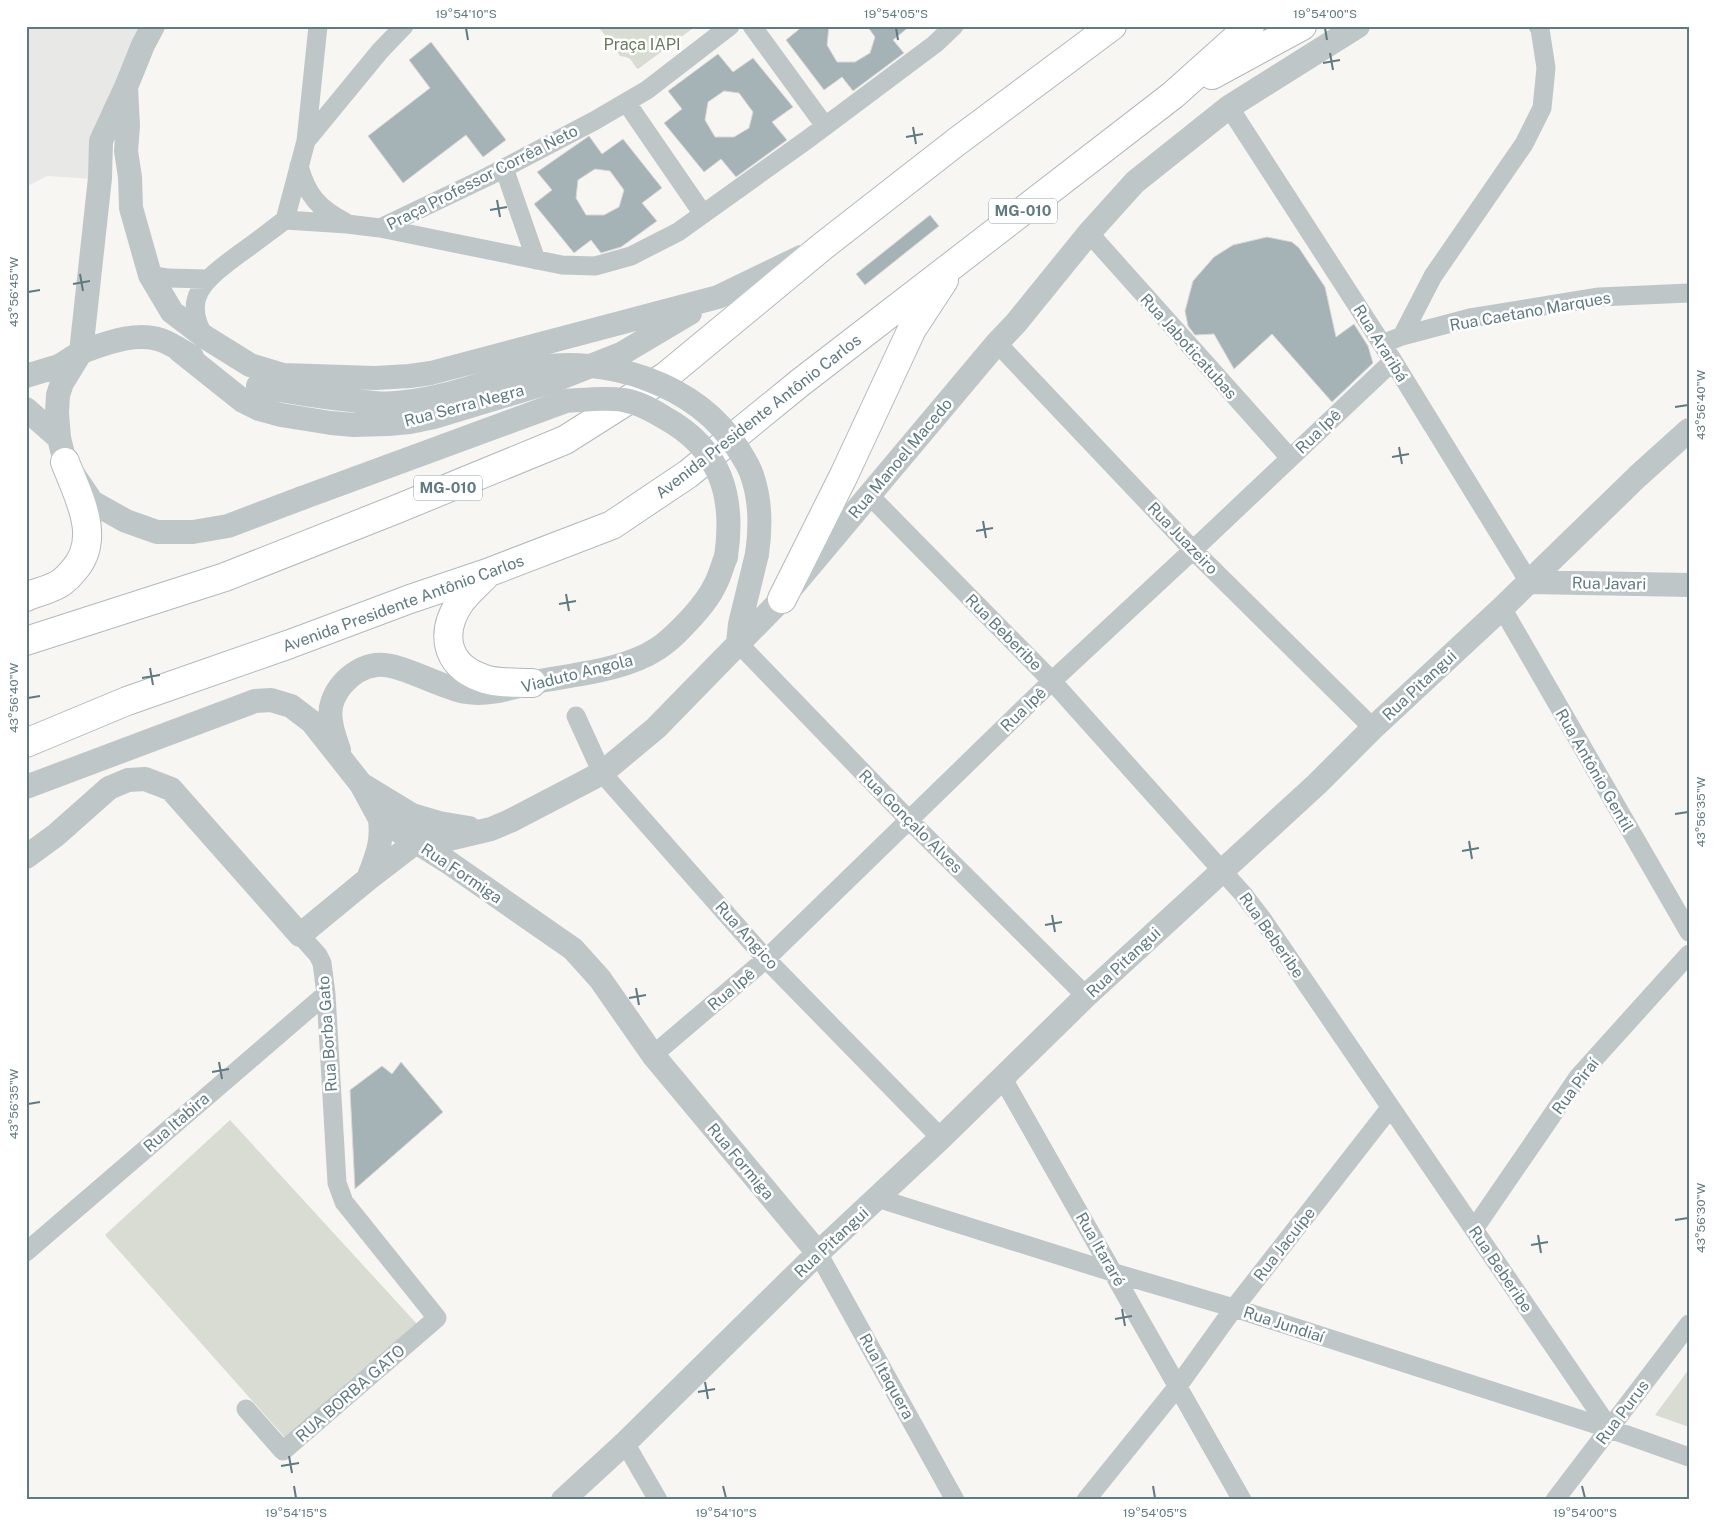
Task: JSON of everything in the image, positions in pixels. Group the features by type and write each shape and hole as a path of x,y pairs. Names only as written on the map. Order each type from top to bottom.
{"highway":[{"name":"MG-010","path":"26,641 225,577 565,440 666,376 823,246 955,143 1112,26"},
{"name":"Avenida Presidente Antônio Carlos","path":"26,743 126,701 487,573 612,524 688,474 801,382 1173,96 1250,26"},
{"path":"1173,96 1302,26"},
{"path":"782,599 844,475 912,329 958,260"},
{"path":"26,597 62,583 78,565 86,548 88,530 83,508 62,450"},
{"path":"487,573 461,601 455,613 448,632 449,649 458,664 482,679 532,683"}],"street":[{"path":"62,450 57,413 58,395 64,377 80,352 100,178 101,142 153,26"},
{"path":"205,337 198,326 195,310 198,294 207,278 285,220 306,141 318,26"},
{"name":"Praça Professor Corrêa Neto","path":"285,220 380,228 504,168 647,90 730,26"},
{"path":"752,26 825,126"},
{"name":"Rua Manoel Macedo","path":"416,842 449,839 491,829 602,773 656,728 782,599 997,343 1016,323 1088,234 1135,182 1229,107 1358,26"},
{"path":"1382,344 1402,336 1433,276 1524,144 1542,108 1546,68 1538,26"},
{"path":"306,141 380,51 395,29"},
{"path":"380,228 562,266 596,266 632,256 678,232 825,126 944,29"},
{"path":"126,87 128,126 126,151 130,178 131,208 150,275 172,312 205,337 249,384"},
{"path":"626,102 703,214"},
{"name":"Rua Araribá","path":"1229,107 1393,361 1529,582"},
{"path":"299,166 310,195 319,206 347,224"},
{"path":"504,168 536,260"},
{"path":"100,178 110,173 119,172 130,178"},
{"name":"Rua Jaboticatubas","path":"1088,234 1290,458"},
{"name":"Rua Serra Negra","path":"180,350 243,401 259,409 281,415 332,423 354,425 402,423 434,417 550,382 621,354 718,296 823,246"},
{"path":"150,275 168,278 207,278"},
{"name":"Rua Caetano Marques","path":"1402,336 1470,318 1598,297 1689,293"},
{"name":"Rua Serra Negra","path":"205,337 250,365 284,375 376,378 410,376 453,367 718,296"},
{"path":"26,376 59,366 80,352 116,340 136,337 160,340 249,384 334,398 394,403 425,399 467,389 530,368 555,366 582,365 602,368 658,383 697,404 710,416 726,433 745,461 751,474 760,511 760,533 757,554 740,624 738,643"},
{"name":"Rua Juazeiro","path":"997,343 1194,550 1373,728"},
{"name":"Rua Ipê","path":"653,1055 766,959 1052,681 1194,550 1393,361"},
{"name":"Viaduto Angola","path":"62,450 92,502 126,520 157,532 193,532 228,526 566,400 625,400 647,408 677,424 701,445 714,463 721,479 728,505 729,532 726,557 715,585 700,608 680,631 656,650 632,661 604,669 512,688 468,692 442,686 394,666 376,664 358,669 340,685 332,702 330,719 343,761"},
{"path":"26,409 62,450"},
{"name":"Rua Pitangui","path":"563,1500 625,1443 818,1253 941,1138 1086,996 1317,784 1373,728 1502,608 1638,476 1689,430"},
{"name":"Rua Beberibe","path":"869,494 1052,681 1224,871 1263,920 1610,1429"},
{"name":"Rua Javari","path":"1529,582 1689,585"},
{"name":"Rua Antônio Gentil","path":"1502,608 1689,932"},
{"name":"Rua Gonçalo Alves","path":"738,643 909,820 1086,996"},
{"name":"Rua Formiga","path":"26,787 255,701 271,700 291,706 312,722 343,761 361,784 380,819 448,862 573,949 600,980 653,1055 818,1253"},
{"name":"Rua Angico","path":"576,716 602,773 766,959 941,1138"},
{"name":"Rua Borba Gato","path":"26,857 56,835 110,788 128,780 145,779 171,789 318,955 322,963 326,994 337,1183 344,1202 437,1318"},
{"path":"361,784 412,815 452,826 491,829"},
{"path":"368,880 379,850 382,835 380,819"},
{"path":"300,935 416,842"},
{"name":"Rua Piraí","path":"1474,1228 1579,1076 1689,954"},
{"name":"Rua Itabira","path":"26,1252 326,994"},
{"name":"Rua Itararé","path":"1002,1077 1115,1273 1242,1500"},
{"name":"Rua Jacuípe","path":"1086,1500 1178,1386 1234,1308 1390,1108"},
{"name":"Rua Jundiaí","path":"877,1198 1115,1273 1234,1308 1610,1429 1689,1457"},
{"name":"Rua Itaquera","path":"818,1253 955,1500"},
{"name":"RUA BORBA GATO","path":"246,1408 283,1451 437,1318"},
{"name":"Rua Purus","path":"1555,1500 1689,1324"},
{"path":"625,1443 658,1500"}],"shaded area":[{"path":"26,26 140,26 120,69 102,129 94,179 47,176 26,187"}],"green space":[{"name":"Praça IAPI","path":"598,26 696,26 638,69 630,59 620,56"},
{"path":"230,1120 417,1324 289,1442 105,1235"},
{"path":"1689,1369 1689,1427 1655,1415"}],"building":[{"path":"803,26 829,26 827,45 837,62 855,62 870,53 875,37 867,26 910,26 893,40 904,53 853,91 842,77 824,90 786,40"},
{"path":"431,42 506,140 483,157 466,135 403,183 368,136 430,88 409,60"},
{"path":"718,54 733,72 753,58 793,107 772,122 787,140 736,177 721,159 704,172 664,123 682,109 668,91","holes":["724,91 739,93 753,112 749,128 734,137 715,137 705,120 708,102"]},
{"path":"589,136 602,154 623,139 662,188 642,203 657,221 621,247 601,253 591,240 574,253 534,204 552,190 537,172","holes":["595,169 610,171 624,190 619,207 604,215 586,215 576,198 578,180"]},
{"path":"930,215 939,226 865,285 856,274"},
{"path":"1267,237 1292,242 1299,248 1325,287 1336,337 1354,324 1368,346 1373,363 1332,402 1272,334 1234,369 1214,334 1195,335 1188,326 1185,311 1193,281 1214,257 1233,245"},
{"path":"401,1062 443,1112 355,1189 350,1090 382,1066 392,1074"}]}
